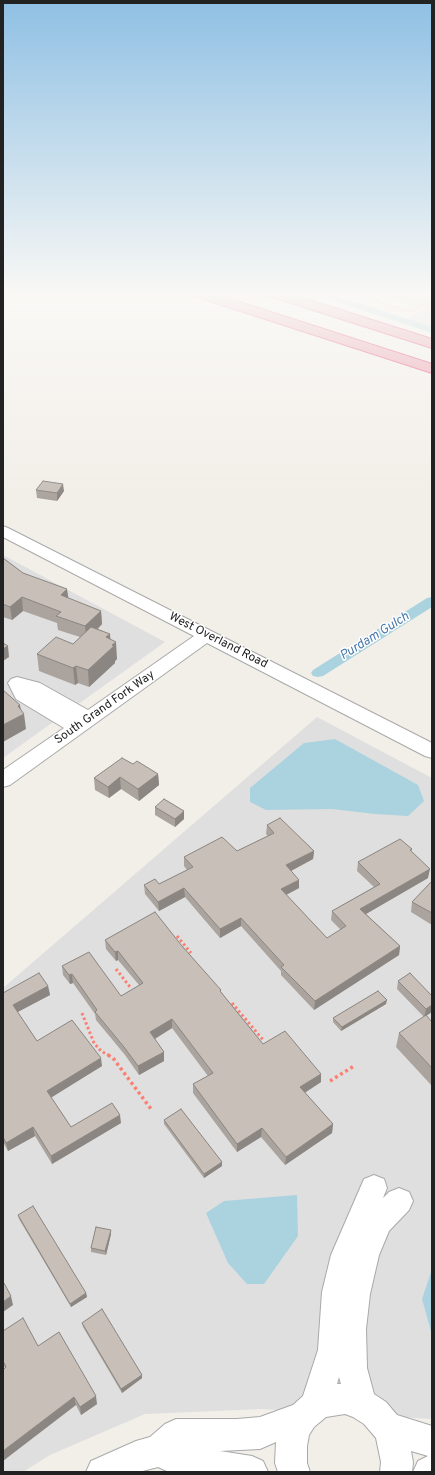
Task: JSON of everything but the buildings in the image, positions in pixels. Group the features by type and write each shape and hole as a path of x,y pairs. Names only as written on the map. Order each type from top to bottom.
{"highway":[{"path":"407,361 432,369"}],"street":[{"name":"West Overland Road","path":"3,531 432,751"},
{"name":"South Grand Fork Way","path":"3,780 207,636"},
{"path":"294,1472 291,1463 291,1446 295,1430 309,1411 332,1350 336,1292 345,1255 374,1188"},
{"path":"361,1404 352,1368 351,1329 356,1294 365,1255 379,1222 399,1201"},
{"path":"102,1472 136,1457 159,1451 176,1435 237,1435 260,1433 330,1400 346,1399 361,1404 375,1413 387,1426 394,1443 397,1462 396,1472"},
{"path":"387,1426 432,1442"},
{"path":"159,1451 176,1459 252,1472"}],"path":[{"path":"177,936 191,954"},
{"path":"116,968 130,987"},
{"path":"232,1003 264,1041"},
{"path":"82,1013 94,1043 113,1058 151,1109"},
{"path":"330,1081 354,1066"}],"shaded area":[{"path":"3,555 165,642 3,758"},
{"path":"317,717 432,778 432,1419 262,1409 145,1414 50,1455 23,1472 3,1472 3,988"}],"water":[{"path":"335,739 418,785 424,801 408,816 332,809 266,810 250,802 250,788 304,743"},
{"path":"297,1195 298,1236 264,1284 247,1284 228,1263 206,1213 224,1201"},
{"path":"432,1269 432,1335 422,1299"}],"waterway":[{"name":"Purdam Gulch","path":"318,673 432,601"}]}
